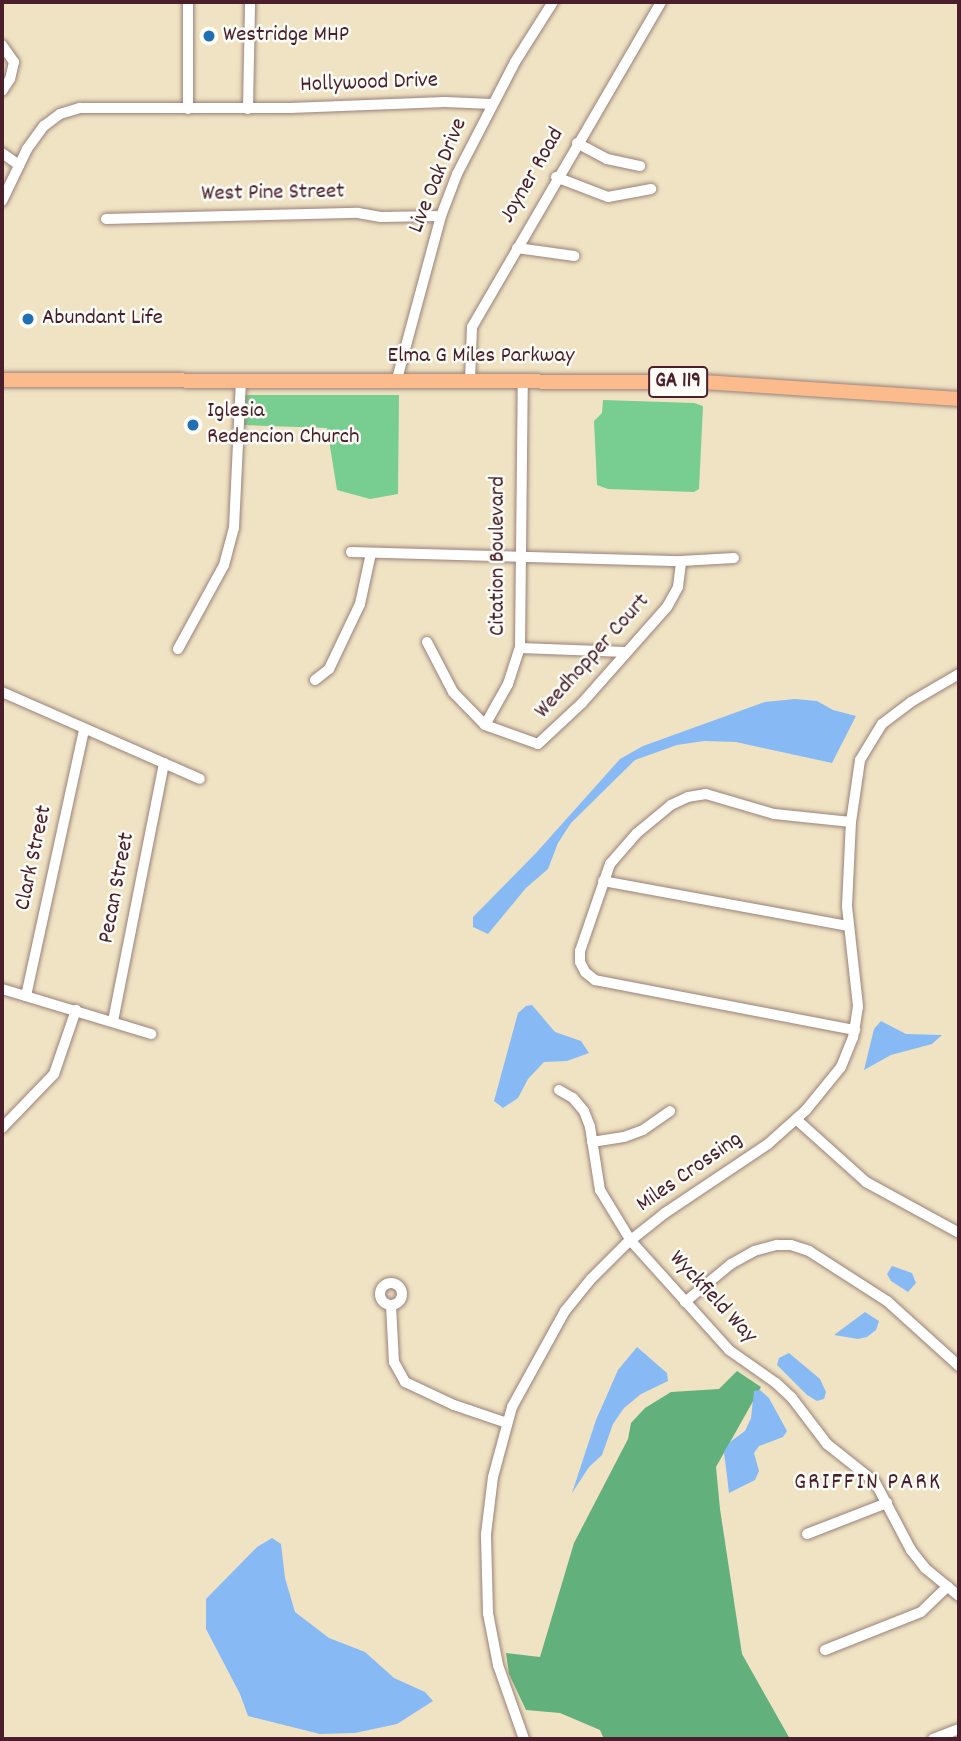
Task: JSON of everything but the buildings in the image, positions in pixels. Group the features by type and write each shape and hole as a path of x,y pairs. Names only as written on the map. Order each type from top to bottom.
{"main road":[{"name":"Elma G Miles Parkway","path":"2,380 241,382 397,379 712,382 959,399"}],"street":[{"path":"188,2 188,109"},
{"path":"248,109 250,2"},
{"name":"Live Oak Drive","path":"397,379 441,216 457,174 492,104 553,2"},
{"name":"Joyner Road","path":"470,381 472,327 556,177 661,2"},
{"path":"2,46 14,62 10,79 2,91"},
{"name":"Hollywood Drive","path":"2,201 19,165 44,126 60,114 80,108 248,109 445,102 492,104"},
{"path":"577,143 607,159 640,166"},
{"path":"2,153 19,165"},
{"path":"556,177 608,197 651,189"},
{"name":"West Pine Street","path":"106,219 358,213 381,217 441,216"},
{"path":"517,248 574,256"},
{"name":"Citation Boulevard","path":"485,725 514,672 520,648 523,380"},
{"path":"178,649 224,565 234,528 241,382"},
{"path":"351,552 681,561 734,558"},
{"path":"315,680 329,669 360,604 372,553"},
{"name":"Weedhopper Court","path":"427,642 453,692 485,725 538,744 573,712 673,598 681,561"},
{"path":"520,648 626,652"},
{"name":"Miles Crossing","path":"524,1739 498,1665 488,1613 486,1534 493,1477 512,1407 538,1355 565,1311 591,1279 665,1213 752,1156 797,1120 841,1067 855,1030 858,1006 848,926 851,822 860,760 882,723 904,706 959,674"},
{"path":"2,693 200,779"},
{"name":"Clark Street","path":"26,996 84,730"},
{"name":"Pecan Street","path":"113,1021 164,763"},
{"path":"851,822 774,814 706,794 688,797 657,814 610,863 580,951 580,962 584,972 595,980 855,1030"},
{"path":"603,881 848,926"},
{"path":"2,989 152,1034"},
{"path":"2,1128 54,1074 76,1010"},
{"name":"Wyckfield Way","path":"559,1090 573,1098 584,1111 600,1190 631,1241 740,1360 776,1383 792,1398 816,1433 875,1482 911,1550 925,1568 959,1595"},
{"path":"592,1142 624,1137 643,1130 670,1111"},
{"path":"797,1120 857,1176 959,1233"},
{"path":"685,1302 731,1264 754,1251 777,1245 791,1245 809,1251 887,1301 959,1366"},
{"path":"391,1305 394,1362 405,1382 454,1405 507,1423"},
{"path":"807,1534 887,1503"},
{"path":"825,1650 921,1612 948,1586"},
{"path":"933,1739 959,1729"}],"green space":[{"path":"244,395 399,395 398,494 370,499 337,490 327,428 241,425"},
{"path":"603,400 694,403 703,406 699,489 694,492 608,489 597,485 594,421 602,413"},
{"path":"737,1371 761,1387 716,1467 720,1509 742,1654 790,1739 604,1739 600,1730 560,1713 526,1710 509,1674 506,1653 540,1657 574,1543 628,1439 631,1423 645,1408 671,1392 719,1389"}],"water":[{"path":"795,699 817,701 833,710 856,716 832,763 736,742 704,741 677,745 635,760 571,823 558,843 548,869 526,888 488,934 473,927 473,917 536,853 620,759 643,746 765,702"},
{"path":"532,1005 555,1032 581,1041 589,1053 567,1061 544,1062 528,1079 518,1098 503,1108 494,1101 518,1013 526,1006"},
{"path":"881,1021 906,1034 942,1035 932,1044 891,1055 864,1070 874,1029"},
{"path":"892,1266 912,1273 916,1283 908,1292 891,1281 887,1274"},
{"path":"865,1312 879,1321 876,1330 867,1337 858,1339 834,1335"},
{"path":"637,1347 667,1373 668,1381 641,1394 624,1408 613,1424 602,1455 589,1467 572,1493 596,1420 618,1370"},
{"path":"789,1353 820,1379 826,1392 824,1399 817,1401 807,1395 777,1365 779,1358"},
{"path":"760,1390 769,1398 787,1431 783,1437 759,1446 754,1453 759,1471 755,1480 729,1493 724,1452 730,1442 745,1431 751,1418 754,1391"},
{"path":"272,1538 281,1544 285,1578 295,1612 329,1638 365,1652 394,1678 425,1692 433,1701 397,1724 355,1733 320,1734 248,1716 240,1694 206,1629 206,1599 257,1547"}],"place":[{"name":"Westridge MHP","path":"209,36"},
{"name":"Abundant Life","path":"28,319"},
{"name":"Iglesia Redencion Church","path":"193,425"}],"district":[{"name":"GRIFFIN PARK","path":"868,1484"}]}
